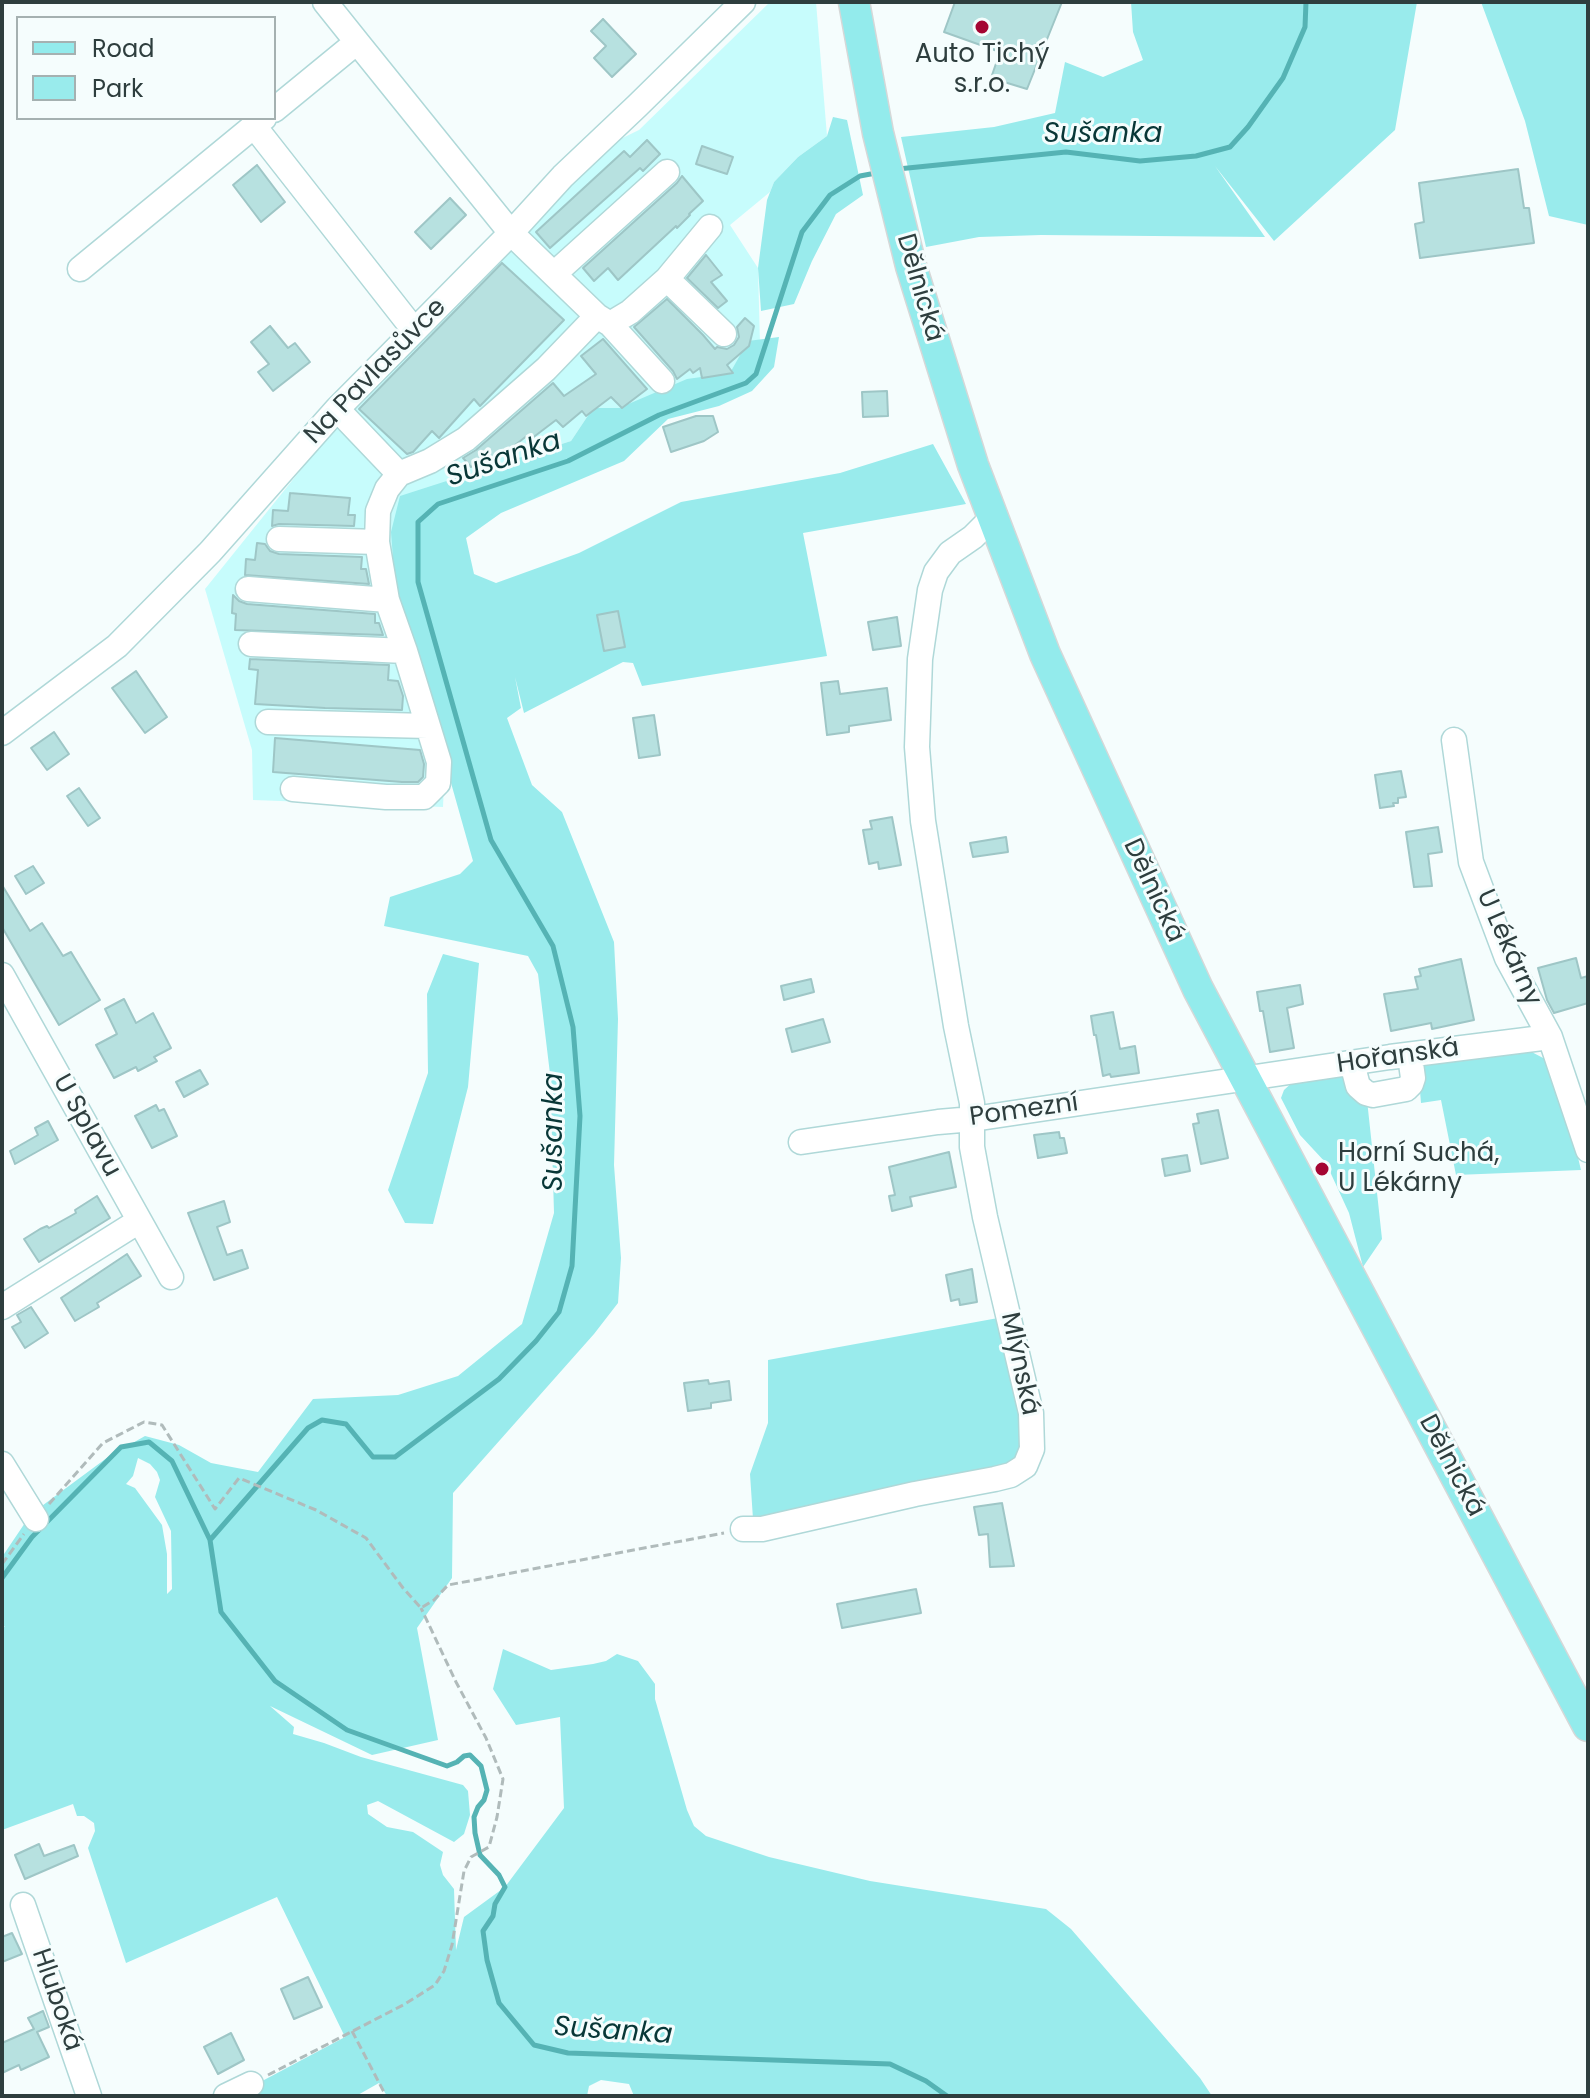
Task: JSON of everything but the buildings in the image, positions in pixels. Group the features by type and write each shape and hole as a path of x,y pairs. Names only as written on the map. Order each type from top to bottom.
{"main road":[{"name":"Dělnická","path":"854,2 878,133 905,242 973,465 1045,654 1198,989 1588,1726"}],"street":[{"path":"325,2 511,233 604,320 662,381"},
{"name":"Na Pavlasůvce","path":"2,733 117,646 210,552 337,409 563,176 743,2"},
{"path":"276,108 357,42"},
{"path":"80,269 259,122 414,330"},
{"path":"554,274 667,172"},
{"path":"293,789 424,797 438,783 439,762 387,600 377,542 378,511 387,489 399,474 430,461 466,439 604,320 630,312 667,279 710,227"},
{"path":"667,279 724,334"},
{"path":"337,409 399,474"},
{"path":"973,1119 923,821 917,747 918,716 920,659 930,590 936,572 950,553 973,537 993,517"},
{"path":"279,539 377,542"},
{"path":"248,589 387,600"},
{"path":"251,644 405,651"},
{"path":"268,722 428,726"},
{"name":"U Lékárny","path":"1454,740 1471,862 1507,958 1550,1037 1588,1150"},
{"name":"U Splavu","path":"2,975 9,1004 171,1277"},
{"name":"Hořanská","path":"1246,1079 1550,1037"},
{"path":"1352,1063 1358,1086 1373,1095 1406,1089 1411,1084 1410,1056"},
{"name":"Pomezní","path":"801,1142 1246,1079"},
{"name":"Mlýnská","path":"743,1529 762,1529 995,1479 1011,1475 1025,1466 1032,1449 1031,1413 985,1217 972,1147 973,1119"},
{"path":"2,1307 139,1221"},
{"path":"2,1464 36,1519"},
{"name":"Hluboká","path":"23,1905 89,2096"},
{"path":"226,2096 251,2084"}],"path":[{"path":"2,1564 36,1519 103,1443 144,1422 162,1425 215,1509 239,1478 316,1510 366,1538 421,1608 486,1738 503,1779 497,1817 489,1847 471,1857 464,1871 452,1945 444,1971 435,1985 405,2004 251,2084"},
{"path":"421,1608 448,1585 743,1529"},
{"path":"352,2031 386,2096"}],"shaded area":[{"path":"770,2 816,2 827,136 798,157 774,182 770,192 730,225 758,268 760,344 731,373 619,408 593,408 571,441 400,497 445,759 443,807 253,800 252,750 205,589 352,406 606,146 639,130"}],"green space":[{"path":"1131,2 1417,2 1395,130 1274,241 1215,166 1265,237 1041,235 979,237 926,247 901,137 994,127 1055,113 1065,62 1103,77 1143,60 1133,32"},
{"path":"1481,2 1588,2 1588,225 1549,216 1525,121"},
{"path":"833,117 847,120 863,195 836,214 794,304 761,311 758,268 767,200 774,182 798,157 827,136"},
{"path":"779,337 774,367 752,391 719,406 668,419 624,461 501,513 466,538 474,574 496,583 579,553 681,502 840,473 933,444 966,504 803,533 827,656 642,686 633,663 623,662 524,713 515,677 521,708 507,718 532,785 562,812 614,942 618,1019 614,1165 621,1258 618,1303 453,1493 452,1578 417,1628 438,1740 372,1755 270,1706 294,1727 293,1734 361,1757 463,1785 468,1791 470,1815 464,1834 454,1842 378,1801 367,1805 368,1814 387,1827 413,1832 443,1852 440,1865 443,1875 454,1889 456,1950 464,1917 505,1887 564,1808 560,1717 516,1725 493,1689 503,1649 551,1670 606,1661 617,1654 638,1661 655,1684 655,1699 687,1810 694,1826 706,1836 769,1857 870,1881 1046,1909 1071,1929 1200,2078 1212,2096 634,2096 629,2084 601,2080 589,2086 587,2096 387,2096 379,2083 356,2096 242,2096 249,2088 345,2037 277,1897 126,1963 88,1848 95,1831 94,1823 84,1816 77,1816 73,1804 2,1830 2,1629 5,1626 2,1627 2,1557 31,1514 108,1457 145,1436 179,1445 211,1463 258,1472 313,1399 398,1395 458,1376 522,1324 554,1213 550,1074 538,974 528,956 384,926 390,897 460,874 473,861 395,584 391,532 400,496 571,441 593,408 619,408 687,379 730,373 748,341","holes":["138,1458 150,1464 160,1480 155,1497 171,1531 172,1589 167,1594 167,1554 162,1525 135,1488 126,1484 133,1476"]},
{"path":"443,954 479,963 468,1087 433,1224 405,1223 388,1190 428,1073 427,994"},
{"path":"1526,1049 1545,1059 1567,1112 1581,1170 1456,1175 1441,1100 1421,1103 1418,1067 1482,1053"},
{"path":"1341,1072 1367,1100 1382,1239 1363,1267 1349,1213 1326,1163 1300,1135 1281,1098 1284,1090 1296,1079"},
{"path":"1009,1316 1025,1466 753,1519 750,1474 768,1423 768,1360"}],"waterway":[{"name":"Sušanka","path":"898,169 1066,152 1140,161 1196,156 1230,147 1283,78 1305,27 1306,2"},
{"name":"Sušanka","path":"876,173 860,176 830,195 802,232 756,374 746,383 659,415 568,461 438,504 418,522 418,582 491,840 553,946 573,1027 580,1116 572,1266 559,1312 499,1379 395,1457 373,1457 346,1424 322,1420 308,1428 210,1540 221,1612 275,1681 347,1730 447,1766 470,1755 481,1766 487,1790 474,1817 475,1833 480,1855 499,1875 505,1887 483,1931 487,1960 499,2003 534,2045 568,2053 890,2064 926,2081 947,2096"},
{"path":"2,1578 32,1537 121,1447 149,1442 172,1461 210,1540"}],"place":[{"name":"Auto Tichý s.r.o.","path":"982,27"},
{"name":"Horní Suchá, U Lékárny","path":"1322,1169"}]}
